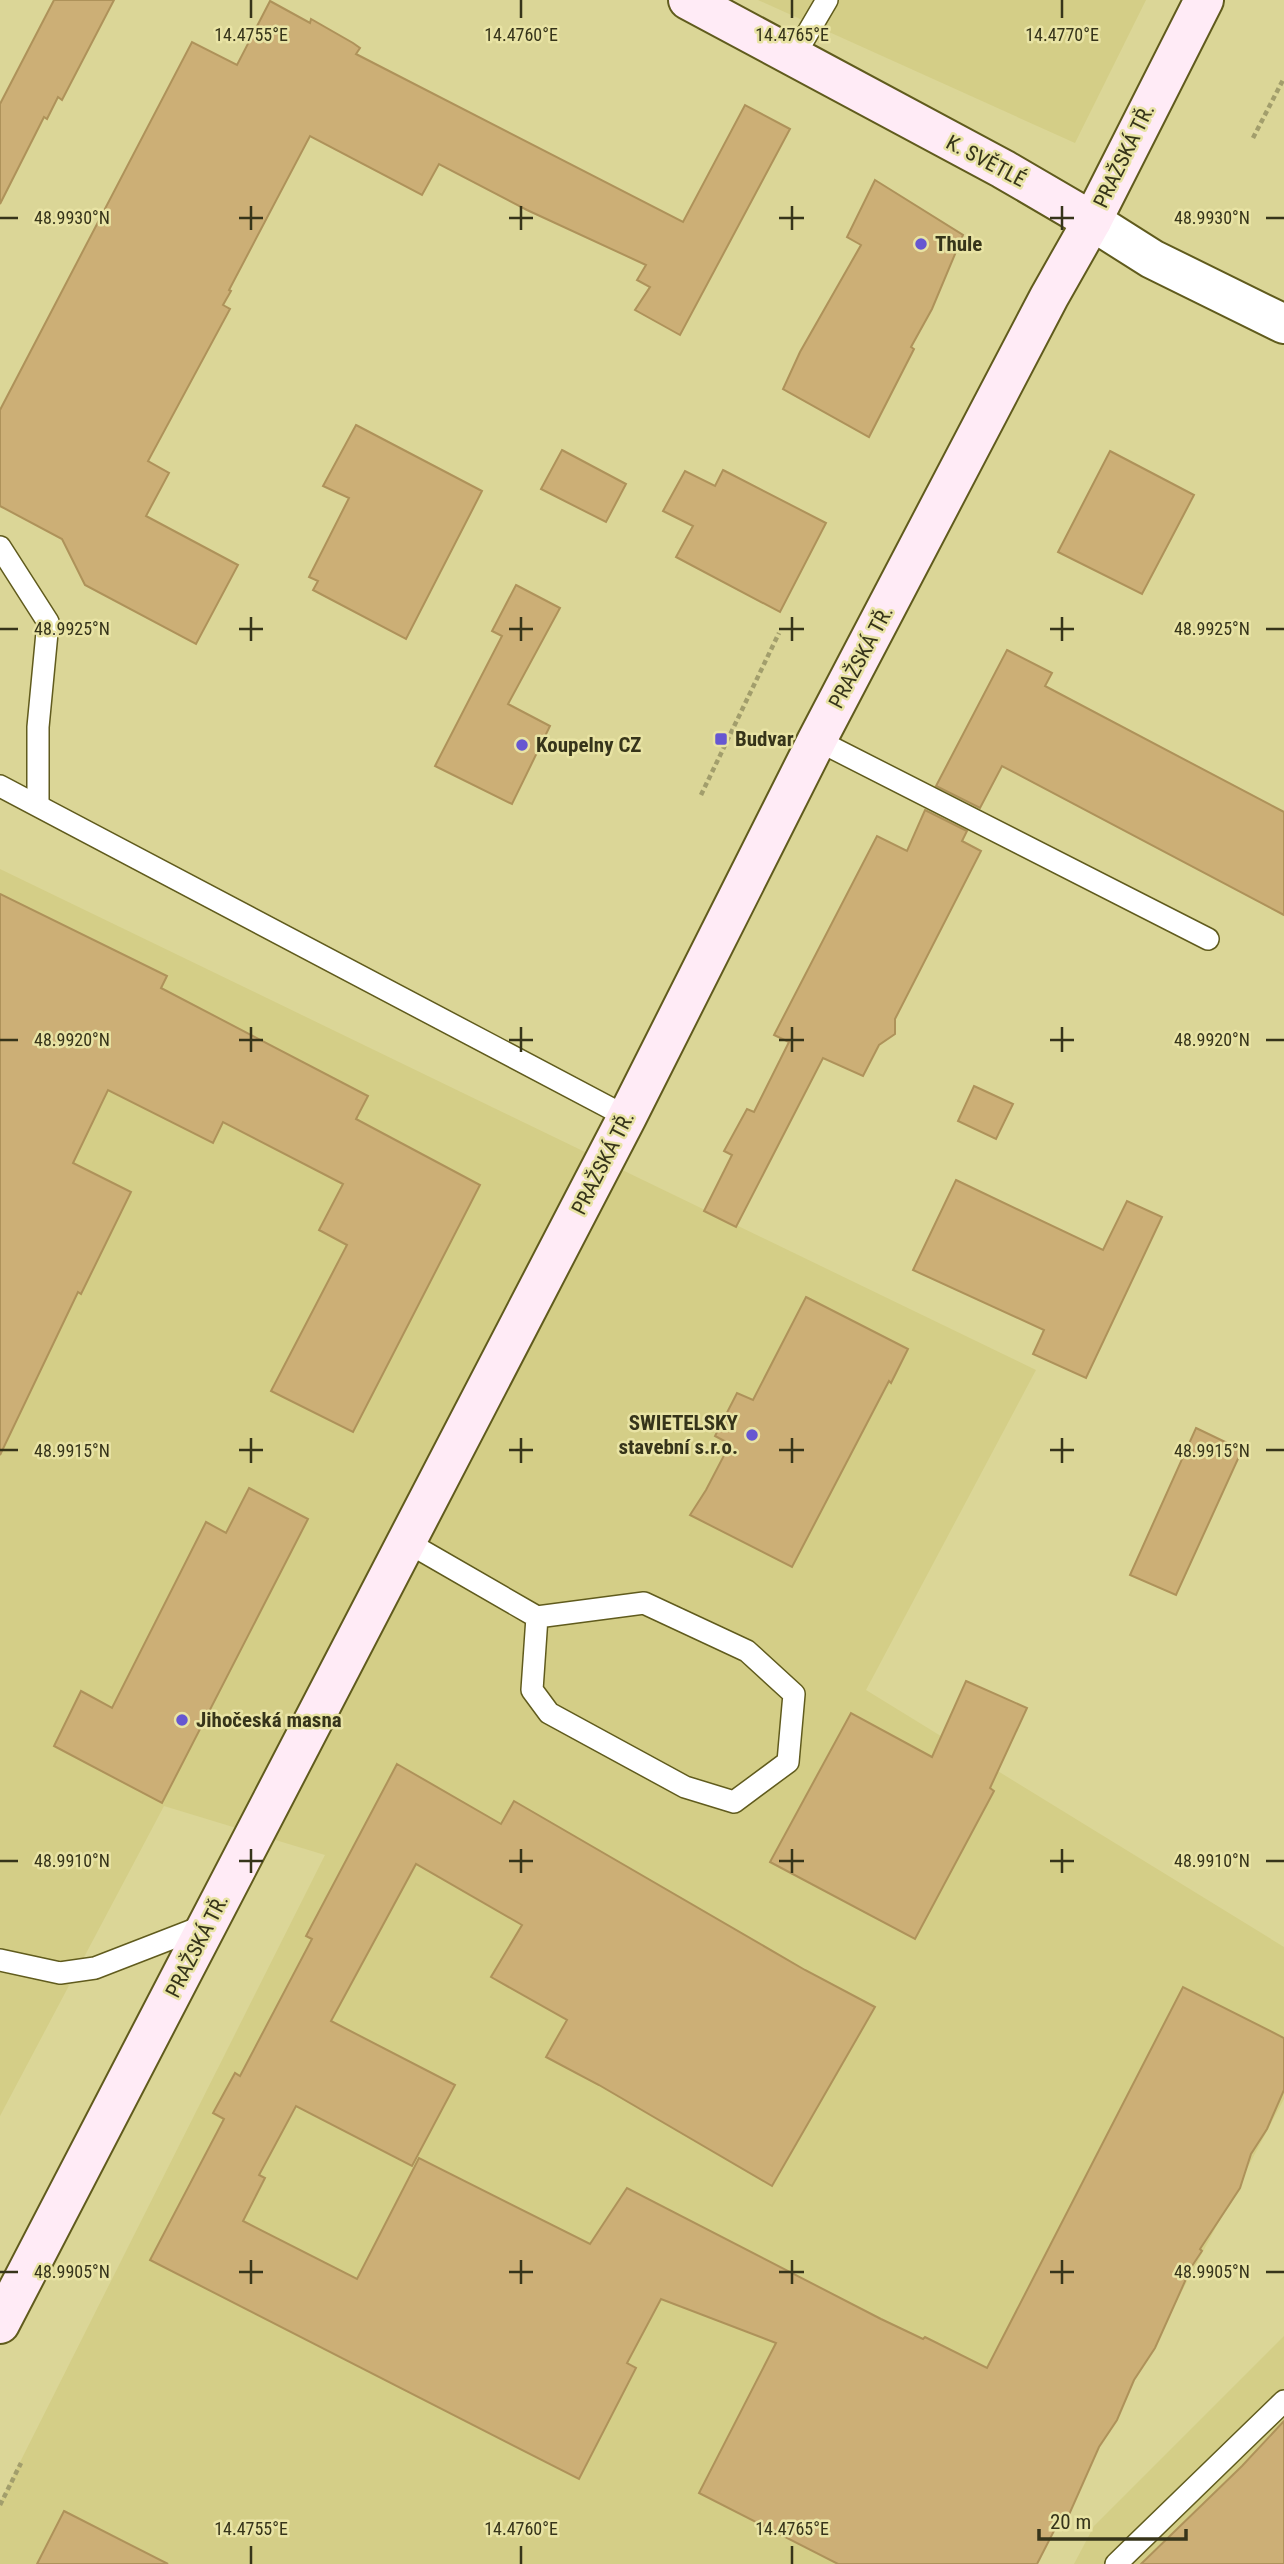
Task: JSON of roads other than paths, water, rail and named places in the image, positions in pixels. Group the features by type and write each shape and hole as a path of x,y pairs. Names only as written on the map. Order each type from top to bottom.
{"main road":[{"name":"K. SVĚTLÉ","path":"688,0 1003,169 1092,221"},
{"name":"PRAŽSKÁ TŘ.","path":"0,2324 627,1117 817,740 1049,297 1092,221 1204,0"}],"street":[{"name":"K. SVĚTLÉ","path":"1092,221 1163,265 1284,324"}],"lane":[{"path":"793,58 827,0"},
{"path":"0,547 48,622 38,727 38,805"},
{"path":"817,740 1208,939"},
{"path":"0,786 627,1117"},
{"path":"407,1542 537,1617 645,1603 747,1651 794,1694 788,1762 734,1802 685,1787 549,1713 531,1690 537,1617"},
{"path":"0,1960 60,1973 95,1968 208,1924"},
{"path":"1116,2564 1284,2401"}],"place":[{"name":"Thule","path":"921,244"},
{"name":"Budvar","path":"721,739"},
{"name":"Koupelny CZ","path":"522,745"},
{"name":"SWIETELSKY stavební s.r.o.","path":"752,1435"},
{"name":"Jihočeská masna","path":"182,1720"}]}
